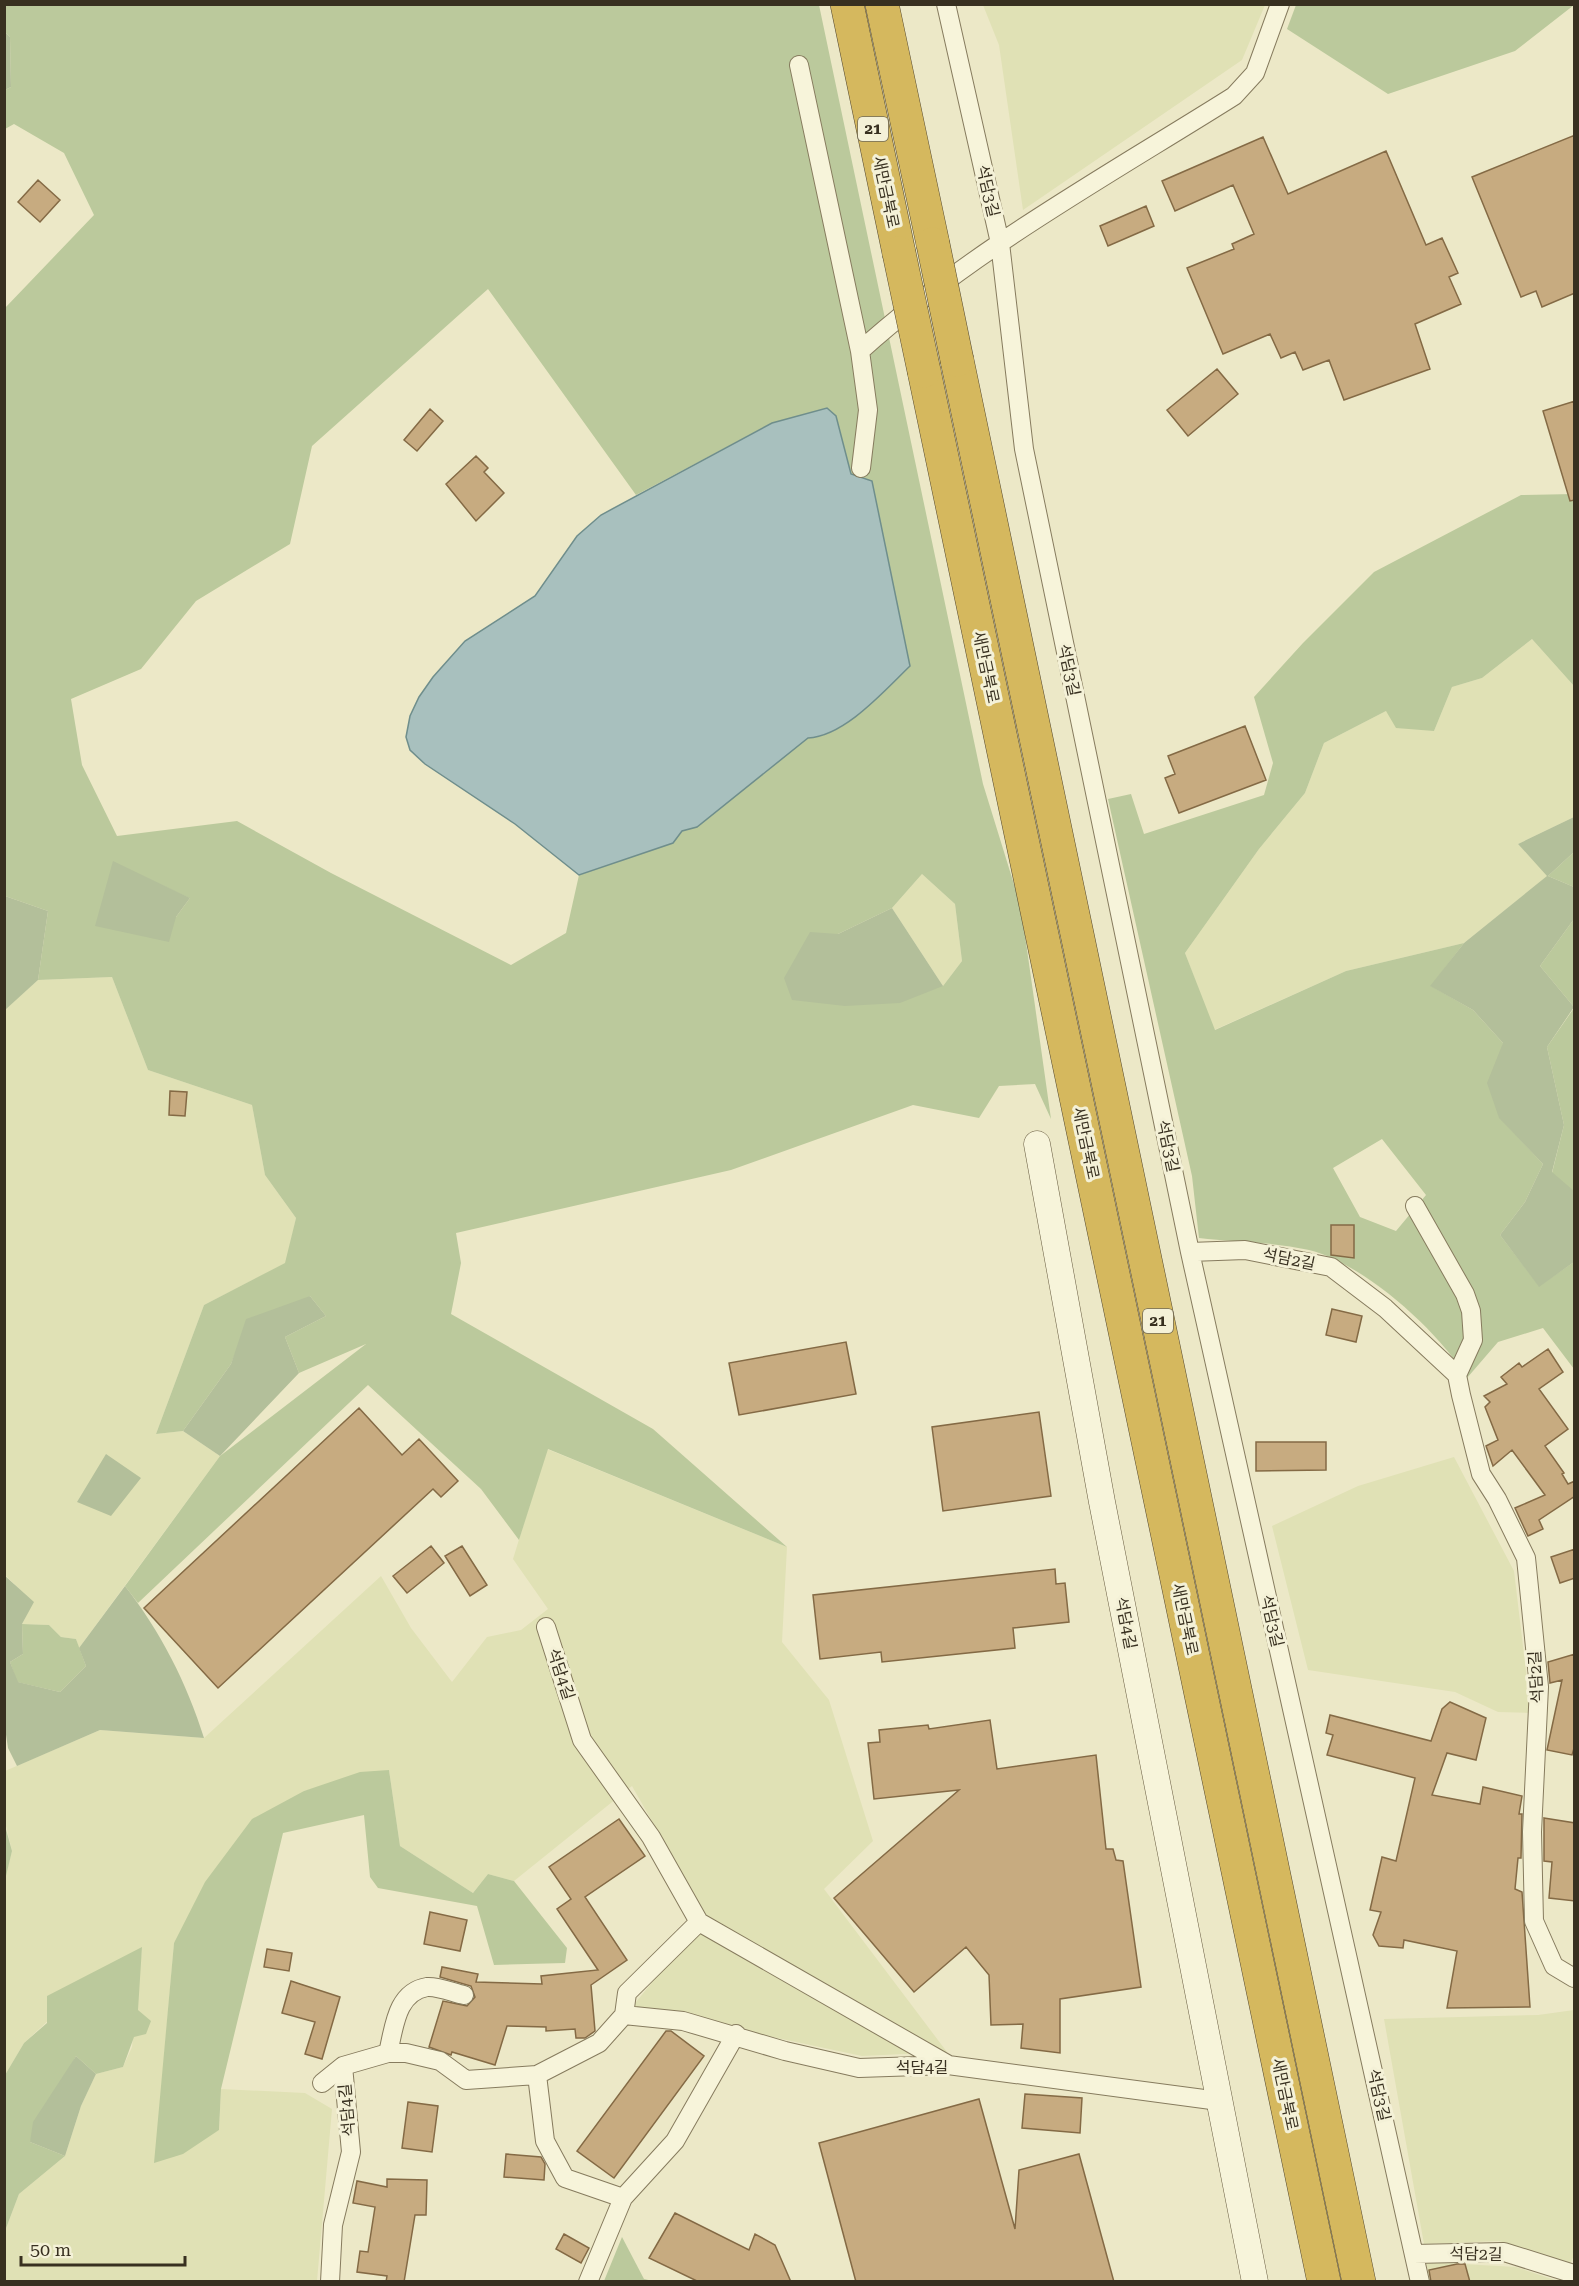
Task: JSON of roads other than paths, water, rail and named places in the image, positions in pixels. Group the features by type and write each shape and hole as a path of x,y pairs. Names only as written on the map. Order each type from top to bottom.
{"highway":[{"name":"새만금북로","path":"847,4 1324,2282"},
{"name":"새만금북로","path":"882,4 1359,2282"}],"street":[{"name":"석담3길","path":"946,4 1000,243 1024,449 1190,1252 1420,2282"},
{"path":"860,351 888,326 1000,243 1234,96 1255,72 1280,4"},
{"path":"799,65 860,351 868,410 861,468"},
{"name":"석담4길","path":"1037,1144 1102,1502 1255,2282"},
{"path":"1415,1206 1465,1294 1471,1311 1473,1340 1457,1375"},
{"name":"석담2길","path":"1190,1252 1245,1250 1331,1267 1385,1308 1457,1375 1481,1474 1497,1499 1526,1558 1539,1687 1532,1832 1534,1921 1554,1966 1575,1978"},
{"name":"석담4길","path":"330,2282 333,2225 351,2152 343,2066 388,2053 406,2053 440,2061 466,2080 537,2075 599,2043 624,2015 627,1993 699,1922 651,1837 582,1740 546,1627"},
{"path":"699,1922 948,2065"},
{"path":"388,2053 400,2005 414,1991 428,1987 464,1995"},
{"name":"석담4길","path":"624,2015 683,2021 859,2068 948,2065 1219,2101"},
{"path":"588,2282 623,2198 675,2141 736,2034"},
{"path":"322,2083 343,2066"},
{"path":"537,2075 545,2141 565,2178 623,2198"},
{"name":"석담2길","path":"1414,2254 1504,2252 1574,2271"}],"water":[{"path":"827,408 836,416 851,474 872,481 910,666 863,711 836,729 808,738 697,827 682,831 673,843 579,875 515,824 425,764 410,750 406,737 410,716 419,697 433,677 465,641 535,596 577,536 601,515 772,423"}]}
